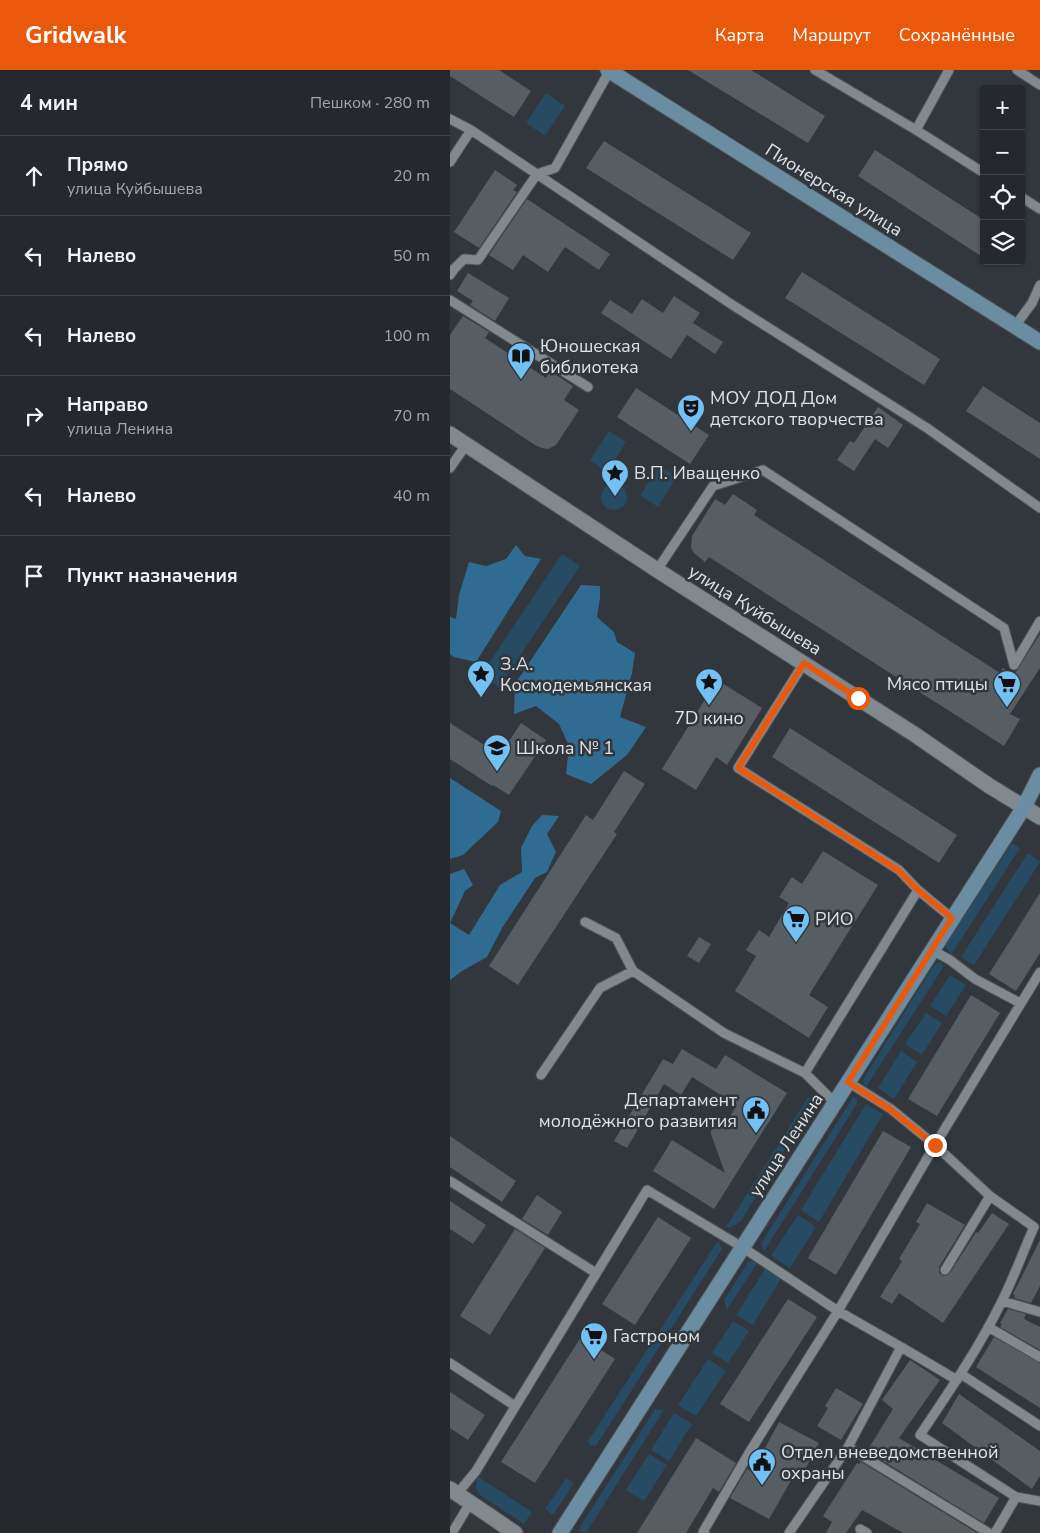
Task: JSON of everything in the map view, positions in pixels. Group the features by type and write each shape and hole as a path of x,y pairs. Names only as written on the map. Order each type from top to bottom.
{"street":[{"name":"Пионерская улица","path":"610,70 1040,342"},
{"name":"улица Куйбышева","path":"450,434 1040,817"},
{"name":"улица Ленина","path":"560,1533 1024,807 1040,775"},
{"path":"459,1495 515,1533"}],"lane":[{"path":"450,275 464,259 478,260 537,174 555,168 610,70"},
{"path":"815,70 980,170"},
{"path":"916,130 949,70"},
{"path":"1017,70 1040,85"},
{"path":"450,119 471,130 731,304 927,428 1040,508"},
{"path":"450,162 471,130"},
{"path":"1025,200 1040,209"},
{"path":"1015,326 1032,303 1040,285"},
{"path":"450,300 588,387"},
{"path":"450,468 466,444"},
{"path":"657,570 713,486 764,470 1004,628 1014,665 1040,621"},
{"path":"804,663 738,768 898,870 918,890 952,918"},
{"path":"805,1073 918,890"},
{"path":"585,922 616,938 633,971 724,1033 805,1073 835,1103"},
{"path":"932,950 950,960 975,979 1020,1003"},
{"path":"541,1075 600,988 633,971"},
{"path":"705,1533 703,1532 749,1453 838,1311 935,1145 1040,972"},
{"path":"848,1082 891,1110 935,1145 990,1196 1034,1227 1002,1301 988,1327 959,1377 920,1435 1016,1497 1040,1501"},
{"path":"450,1181 596,1273"},
{"path":"452,1533 459,1495 476,1471 647,1190 742,1247 838,1311 959,1377 1040,1426"},
{"path":"945,1270 990,1196"},
{"path":"1002,1301 1040,1312"},
{"path":"988,1327 1040,1356"},
{"path":"789,1533 848,1447 901,1347"},
{"path":"450,1362 515,1406"},
{"path":"848,1447 989,1533"},
{"path":"995,1533 1016,1497"}],"shaded area":[{"path":"546,93 565,106 545,136 526,123"},
{"path":"609,431 626,442 607,472 590,460"},
{"path":"660,466 677,477 658,507 640,495"},
{"path":"614,484 623,488 627,497 623,506 614,510 605,506 601,497 605,488"},
{"path":"516,545 525,556 541,559 476,662 454,657 450,654 450,617 456,619 459,595 469,562 486,566 506,559"},
{"path":"562,554 580,566 499,687 481,675"},
{"path":"581,585 600,586 597,617 614,632 617,642 635,653 632,673 620,717 646,727 627,755 591,784 566,774 569,746 559,724 536,706 514,714 515,684"},
{"path":"450,778 501,811 498,822 463,855 450,859"},
{"path":"542,815 559,816 547,834 556,852 547,872 535,878 502,928 487,957 450,980 450,923 469,935 500,885 522,872 521,848 532,826"},
{"path":"1012,843 1020,848 951,955 945,946"},
{"path":"1028,853 1040,862 974,965 961,957"},
{"path":"464,869 473,885 465,891 450,923 450,874"},
{"path":"941,962 944,966 866,1087 863,1083 864,1078 927,976 935,964"},
{"path":"950,975 966,985 946,1016 930,1006"},
{"path":"926,1013 942,1023 922,1055 905,1044"},
{"path":"901,1051 917,1062 894,1099 878,1088"},
{"path":"809,1096 811,1106 741,1221 731,1227 726,1227"},
{"path":"853,1097 857,1099 857,1104 764,1251 761,1243"},
{"path":"866,1104 883,1114 819,1222 801,1210"},
{"path":"798,1215 816,1227 790,1268 771,1256"},
{"path":"717,1242 722,1249 596,1446 590,1445 588,1441"},
{"path":"748,1262 757,1263 727,1310 724,1300"},
{"path":"765,1269 781,1278 753,1325 736,1315"},
{"path":"733,1321 749,1331 728,1363 712,1353"},
{"path":"708,1359 726,1371 696,1416 678,1405"},
{"path":"655,1409 664,1410 586,1533 580,1531 580,1527"},
{"path":"674,1413 692,1424 669,1461 651,1450"},
{"path":"649,1454 667,1465 644,1501 626,1490"},
{"path":"477,1476 532,1512 524,1524 480,1495 476,1488"},
{"path":"566,1478 574,1483 553,1515 545,1509"}],"building":[{"path":"450,70 499,70 531,91 514,117 450,76"},
{"path":"688,70 751,70 825,116 808,143"},
{"path":"604,141 751,233 733,260 586,168"},
{"path":"875,150 980,217 980,255 858,176"},
{"path":"495,170 517,185 513,190 517,192 479,248 454,232"},
{"path":"527,199 610,254 599,270 565,247 548,272 523,255 513,270 489,255"},
{"path":"802,272 940,359 924,385 785,298"},
{"path":"468,273 509,298 495,321 470,305 473,301 457,291"},
{"path":"674,296 700,313 693,323 723,342 715,354 687,335 671,359 601,313 610,300 632,314 642,299 663,313"},
{"path":"463,316 489,332 485,338 546,378 550,371 573,386 564,400 579,410 556,445 548,449 535,445 450,389 450,335"},
{"path":"983,386 1040,423 1040,459 966,411"},
{"path":"636,388 709,435 690,464 617,417"},
{"path":"878,407 903,425 888,448 875,439 854,471 837,460 850,441 854,443"},
{"path":"733,494 757,510 754,515 1000,673 1003,668 1014,675 1040,634 1040,668 1010,714 1020,719 1004,746 709,557 705,562 693,552 691,547 692,536 715,499 725,505"},
{"path":"717,680 762,708 727,765 716,757 696,790 662,769"},
{"name":"Школа № 1","path":"450,723 500,755 521,723 546,740 509,795 450,759"},
{"path":"790,728 957,835 939,863 772,757"},
{"path":"624,771 645,784 614,832 617,834 518,985 489,966 586,815 593,820"},
{"name":"РИО","path":"823,851 878,885 809,995 828,1007 809,1038 735,991 756,956 746,950 759,930 769,937 789,903 779,897 792,877 802,884"},
{"path":"1040,893 1040,953 1016,991 989,974"},
{"path":"699,937 711,944 699,963 687,956"},
{"path":"971,995 1000,1013 937,1116 908,1099"},
{"path":"682,1049 716,1069 725,1055 787,1093 714,1209 653,1171 672,1140 725,1173 711,1131 715,1126 726,1123 737,1105 692,1077 681,1095 664,1084 627,1148 614,1141 663,1059 673,1064"},
{"path":"883,1131 911,1147 836,1275 808,1258"},
{"path":"450,1136 516,1181 502,1202 450,1167"},
{"path":"537,1195 562,1212 548,1235 522,1219"},
{"path":"450,1201 486,1225 473,1244 450,1229"},
{"path":"927,1203 965,1225 939,1267 939,1273 944,1276 950,1273 976,1232 978,1233 992,1213 1009,1224 943,1323 899,1293 892,1304 880,1297 902,1261 899,1259 920,1224 916,1222"},
{"path":"658,1217 691,1238 635,1325 602,1304"},
{"path":"515,1229 545,1248 490,1335 460,1316"},
{"path":"1040,1240 1040,1286 1031,1303 1014,1298 1015,1295 1013,1294"},
{"path":"788,1299 817,1317 749,1422 720,1404"},
{"path":"1008,1309 1026,1314 1024,1319 1040,1327 1040,1350 1000,1327 1002,1324 1000,1323"},
{"path":"581,1337 615,1359 535,1483 501,1462"},
{"path":"994,1337 1040,1363 1040,1408 976,1367"},
{"path":"910,1360 940,1380 899,1438 999,1498 984,1523 867,1451 893,1409 882,1400"},
{"path":"836,1388 863,1404 841,1440 817,1426 828,1408 825,1406"},
{"path":"450,1392 485,1415 468,1440 450,1428"},
{"path":"959,1394 1040,1451 1040,1476 1032,1489 942,1423"},
{"path":"779,1422 819,1443 803,1473 797,1470 769,1519 730,1498 747,1469 752,1472"},
{"path":"696,1438 736,1463 719,1492 713,1488 686,1533 637,1533"},
{"path":"861,1462 977,1533 903,1533 862,1510 846,1533 826,1533 832,1522 823,1516 857,1463"}],"place":[{"name":"Юношеская библиотека","path":"521,380"},
{"name":"МОУ ДОД Дом детского творчества","path":"691,432"},
{"name":"В.П. Иващенко","path":"615,497"},
{"name":"З.А. Космодемьянская","path":"481,698"},
{"name":"7D кино","path":"709,706"},
{"name":"Мясо птицы","path":"1007,708"},
{"name":"Школа № 1","path":"497,772"},
{"name":"РИО","path":"796,943"},
{"name":"Департамент молодёжного развития","path":"756,1134"},
{"name":"Гастроном","path":"594,1360"},
{"name":"Отдел вневедомственной охраны","path":"762,1486"}],"route":[{"path":"858,698 804,663 738,768 898,870 918,890 952,918 848,1082 891,1110 935,1145"}]}
